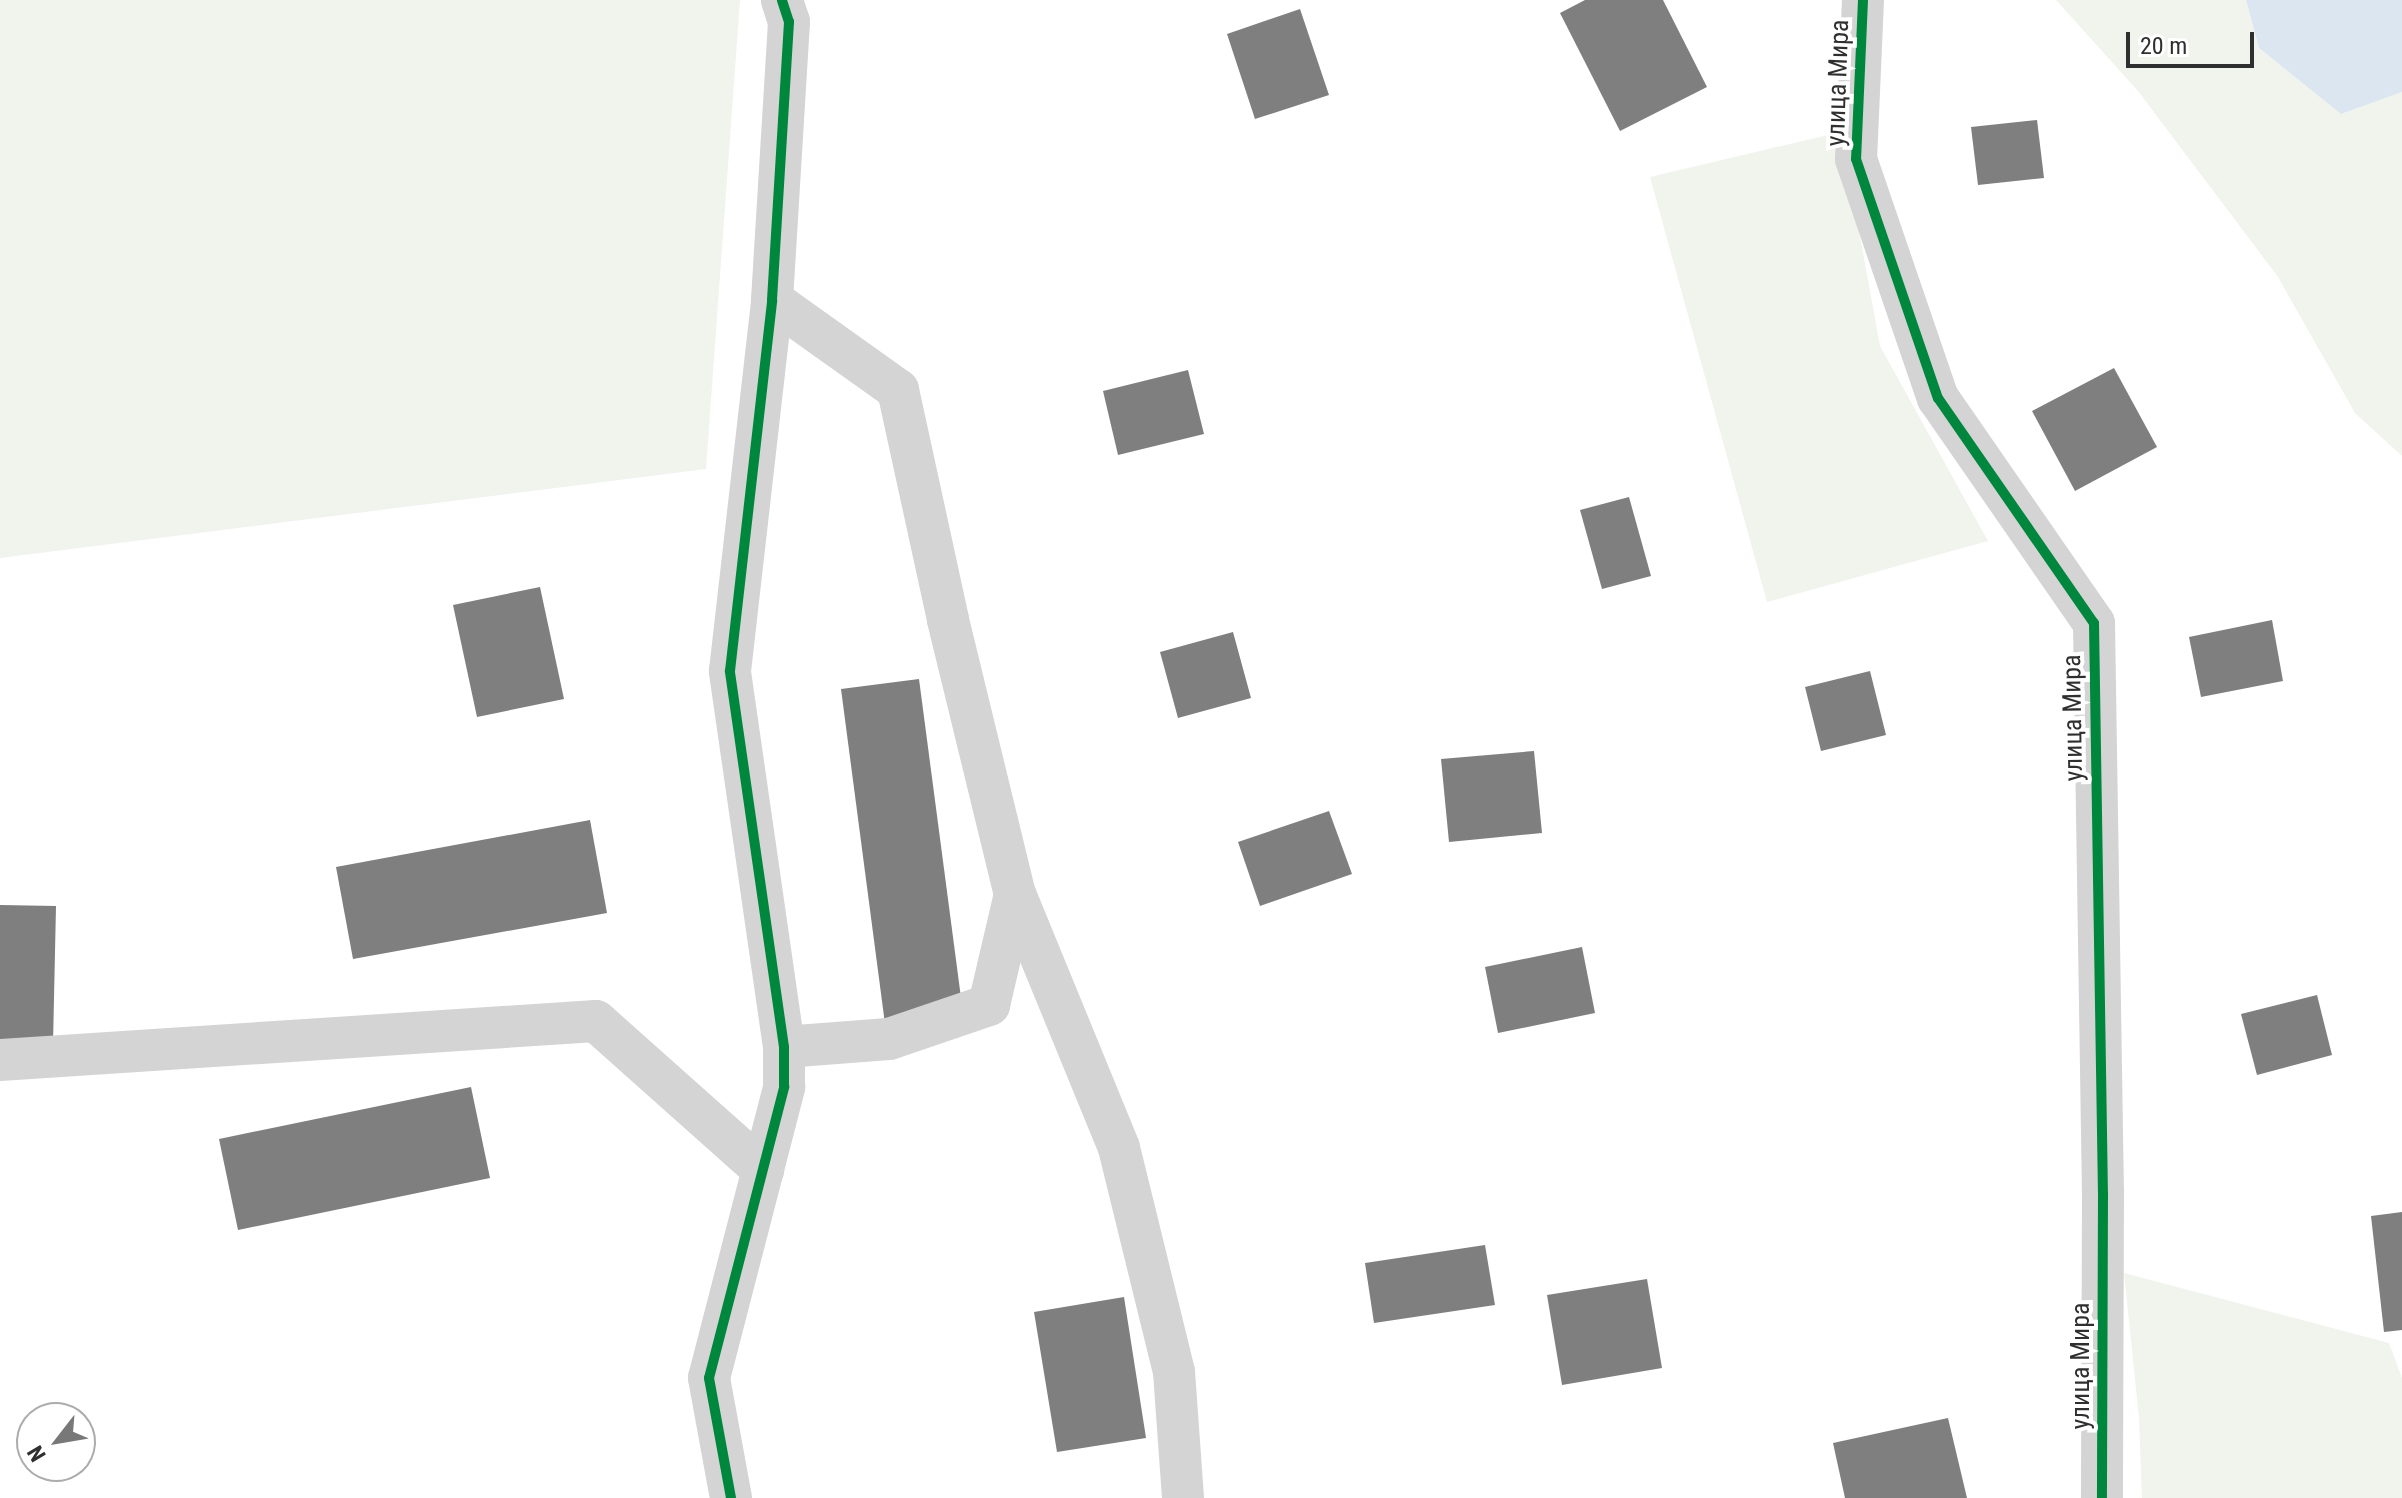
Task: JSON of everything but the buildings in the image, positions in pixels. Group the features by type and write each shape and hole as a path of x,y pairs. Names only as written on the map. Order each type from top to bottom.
{"street":[{"path":"731,1498 709,1378 784,1087 784,1047 730,671 772,300 789,22 782,0"},
{"name":"улица Мира","path":"1863,0 1856,159 1938,398 2094,623 2103,1194 2102,1498"},
{"path":"772,300 898,390 948,620 1015,894 1119,1148 1174,1372 1183,1498"},
{"path":"784,1047 889,1039 989,1005 1015,894"},
{"path":"0,1060 596,1021 763,1170"}],"shaded area":[{"path":"0,0 740,0 706,469 0,558"},
{"path":"2056,0 2246,0 2259,48 2341,114 2402,92 2402,456 2355,413 2278,277 2138,91"},
{"path":"2246,0 2402,0 2402,92 2341,114 2259,48"},
{"path":"1841,132 1880,346 1988,541 1767,602 1650,177"},
{"path":"2124,1273 2389,1343 2402,1378 2402,1498 2142,1498 2139,1418"}],"cycle path":[{"path":"731,1498 709,1378 784,1087 784,1047 730,671 772,300 789,22 782,0"},
{"path":"1863,0 1856,159 1938,398 2094,623 2103,1194 2102,1498"}]}
